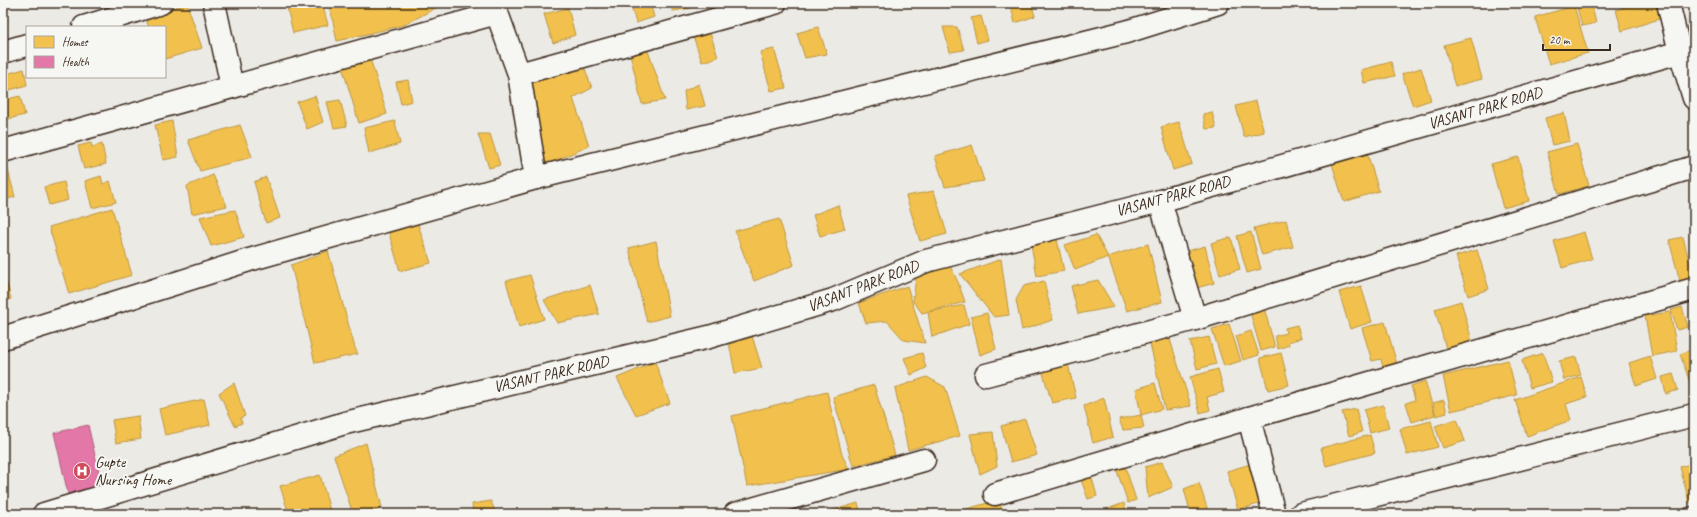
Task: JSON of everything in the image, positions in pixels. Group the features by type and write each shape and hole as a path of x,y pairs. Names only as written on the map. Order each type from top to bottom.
{"street":[{"path":"87,26 161,3"},
{"path":"214,3 232,87"},
{"path":"519,74 775,3"},
{"path":"3,338 249,260 536,178 1126,32 1218,3"},
{"path":"1668,3 1680,52 1694,98"},
{"path":"3,151 497,13 519,74 536,178"},
{"path":"3,52 26,45"},
{"name":"VASANT PARK ROAD","path":"44,514 345,423 708,337 833,300 926,261 1160,201 1680,52"},
{"path":"986,376 1195,319 1694,167"},
{"path":"1160,201 1195,319"},
{"path":"995,494 1249,418 1694,289"},
{"path":"1301,514 1694,415"},
{"path":"1249,418 1274,514"},
{"path":"735,514 924,460"}],"lane":[{"path":"1689,514 1694,513"}],"building: Homes":[{"path":"286,3 322,3 328,25 293,33"},
{"path":"329,3 445,3 404,25 337,41"},
{"path":"596,3 619,3 596,8"},
{"path":"630,3 650,3 654,17 636,23"},
{"path":"670,3 690,3 691,8 673,11"},
{"path":"933,3 949,3 950,6 934,7"},
{"path":"1010,3 1031,3 1035,16 1015,23"},
{"path":"1591,3 1596,23 1582,26 1576,4"},
{"path":"1638,3 1658,3 1662,18 1622,31 1616,10"},
{"path":"187,4 202,48 166,59 166,26 149,26 144,16"},
{"path":"1574,6 1588,53 1549,64 1535,17"},
{"path":"568,8 575,35 553,43 544,14"},
{"path":"981,16 988,40 977,43 971,18"},
{"path":"818,27 827,54 805,58 797,33"},
{"path":"943,27 957,27 964,50 950,52"},
{"path":"709,30 718,57 702,62 692,33"},
{"path":"1471,38 1482,79 1455,86 1444,45"},
{"path":"774,49 786,88 771,91 760,52"},
{"path":"648,51 665,100 642,104 630,54"},
{"path":"369,55 387,114 359,123 341,63"},
{"path":"1391,62 1395,76 1364,83 1361,70"},
{"path":"1421,68 1431,100 1413,106 1402,74"},
{"path":"24,69 27,85 3,92 3,75"},
{"path":"585,69 592,88 573,98 589,146 543,166 529,81 568,71"},
{"path":"408,80 412,101 401,104 396,82"},
{"path":"699,84 705,106 686,110 684,91"},
{"path":"20,96 25,115 3,120 3,100"},
{"path":"315,96 323,122 307,129 297,102"},
{"path":"340,100 347,126 334,128 327,102"},
{"path":"1256,101 1264,132 1244,137 1236,106"},
{"path":"1212,112 1216,128 1206,129 1203,114"},
{"path":"1564,113 1570,141 1552,145 1545,118"},
{"path":"172,121 178,157 163,160 155,125"},
{"path":"395,121 400,144 369,153 364,128"},
{"path":"1179,122 1192,164 1173,170 1161,127"},
{"path":"240,125 252,157 200,171 188,140"},
{"path":"478,134 490,134 500,165 489,168"},
{"path":"91,143 92,147 102,144 106,164 84,169 78,146"},
{"path":"1577,144 1589,186 1559,194 1547,152"},
{"path":"972,145 984,181 945,187 935,156"},
{"path":"1367,153 1379,191 1344,202 1332,164"},
{"path":"1518,157 1529,201 1503,208 1491,164"},
{"path":"8,170 15,197 3,200 3,172"},
{"path":"213,175 227,206 192,214 187,186"},
{"path":"101,176 103,184 110,181 116,202 92,208 85,181"},
{"path":"266,177 280,218 266,223 254,182"},
{"path":"64,182 68,200 49,205 44,187"},
{"path":"934,191 947,234 920,241 906,196"},
{"path":"838,205 845,229 820,236 813,215"},
{"path":"112,208 132,275 69,294 49,227"},
{"path":"235,210 244,237 211,246 200,217"},
{"path":"779,219 794,265 754,281 735,231"},
{"path":"1286,220 1293,247 1262,255 1254,228"},
{"path":"418,224 431,263 400,271 389,233"},
{"path":"1251,232 1261,269 1247,273 1237,236"},
{"path":"1584,232 1592,259 1562,268 1554,241"},
{"path":"1056,235 1064,271 1037,276 1031,245"},
{"path":"1096,235 1108,257 1075,270 1065,245"},
{"path":"1231,237 1240,269 1220,275 1211,243"},
{"path":"1683,237 1693,277 1680,281 1669,240"},
{"path":"656,241 670,316 647,322 629,248"},
{"path":"1148,244 1162,302 1127,311 1108,257"},
{"path":"1205,246 1214,283 1193,289 1184,252"},
{"path":"1477,250 1489,289 1468,296 1456,256"},
{"path":"328,251 355,348 358,354 315,363 291,265"},
{"path":"1001,259 1009,315 994,317 960,274"},
{"path":"950,266 958,282 965,302 922,313 913,301 916,277"},
{"path":"4,273 11,299 3,302 3,274"},
{"path":"530,275 544,319 519,327 506,281"},
{"path":"1098,280 1114,307 1078,314 1071,286"},
{"path":"1044,281 1053,320 1022,330 1016,300 1024,286"},
{"path":"590,285 599,314 557,323 544,300"},
{"path":"907,286 925,343 904,340 887,321 866,323 859,303"},
{"path":"1361,286 1372,322 1350,329 1339,292"},
{"path":"1461,301 1473,345 1447,352 1435,309"},
{"path":"964,305 969,324 932,337 928,312"},
{"path":"1682,307 1688,327 1677,330 1671,310"},
{"path":"1264,308 1275,347 1261,351 1250,312"},
{"path":"1670,312 1677,351 1652,356 1645,316"},
{"path":"987,313 996,349 980,355 971,317"},
{"path":"1385,322 1398,368 1384,372 1381,359 1372,361 1362,328"},
{"path":"1229,324 1241,361 1224,366 1212,329"},
{"path":"1297,325 1301,338 1288,342 1289,345 1278,349 1275,336 1286,333 1285,328"},
{"path":"1167,330 1191,406 1165,410 1149,339"},
{"path":"1251,331 1259,355 1243,360 1236,336"},
{"path":"752,336 762,368 735,373 729,343"},
{"path":"1209,337 1216,364 1197,369 1190,341"},
{"path":"1694,349 1694,390 1693,391 1680,354"},
{"path":"922,353 926,368 911,375 904,358"},
{"path":"1281,353 1289,385 1268,390 1260,358"},
{"path":"1543,353 1552,382 1530,388 1522,360"},
{"path":"1650,356 1657,379 1636,386 1629,363"},
{"path":"1576,357 1581,375 1564,380 1559,361"},
{"path":"1508,360 1517,395 1451,411 1443,376"},
{"path":"655,362 670,403 636,415 617,378"},
{"path":"1068,364 1076,398 1052,403 1042,370"},
{"path":"1218,369 1224,392 1207,397 1210,410 1200,413 1190,377"},
{"path":"1673,374 1678,390 1666,394 1662,377"},
{"path":"927,377 945,387 960,436 908,450 895,388"},
{"path":"1581,377 1587,397 1566,404 1571,420 1527,436 1515,400"},
{"path":"1425,381 1435,415 1412,422 1406,403 1415,400 1411,386"},
{"path":"234,383 245,416 240,418 242,423 235,426 219,393"},
{"path":"1155,383 1162,409 1141,415 1136,389"},
{"path":"874,385 895,455 853,466 833,397"},
{"path":"827,392 842,455 849,469 747,486 732,416"},
{"path":"1104,398 1113,437 1093,443 1084,406"},
{"path":"204,399 210,425 165,435 159,409"},
{"path":"1444,400 1447,413 1436,416 1433,403"},
{"path":"1383,405 1389,428 1370,433 1364,410"},
{"path":"1356,409 1362,432 1349,436 1342,412"},
{"path":"1141,415 1144,428 1123,430 1119,419"},
{"path":"138,416 141,439 116,443 112,420"},
{"path":"1025,419 1037,455 1011,462 1001,426"},
{"path":"1457,419 1465,441 1443,448 1435,426"},
{"path":"1431,421 1438,447 1407,455 1400,429"},
{"path":"993,432 997,466 980,474 970,434"},
{"path":"1370,435 1375,453 1326,466 1321,448"},
{"path":"366,443 382,508 367,514 353,514 334,456"},
{"path":"1123,460 1136,500 1128,503 1115,465"},
{"path":"1162,462 1173,487 1148,498 1145,467"},
{"path":"1254,463 1265,502 1238,510 1227,471"},
{"path":"1694,463 1694,501 1689,502 1680,467"},
{"path":"320,475 331,514 289,514 280,486"},
{"path":"1091,475 1097,496 1088,499 1080,477"},
{"path":"1199,483 1209,514 1191,514 1184,489"},
{"path":"998,500 1005,514 964,514 963,510"},
{"path":"491,501 496,514 473,514 472,504"},
{"path":"858,503 861,514 821,514"},
{"path":"1124,503 1127,514 1106,514 1105,510"}],"building: Health":[{"path":"88,425 102,485 68,494 54,433"}],"place":[{"name":"Gupte Nursing Home","path":"82,471"}]}
